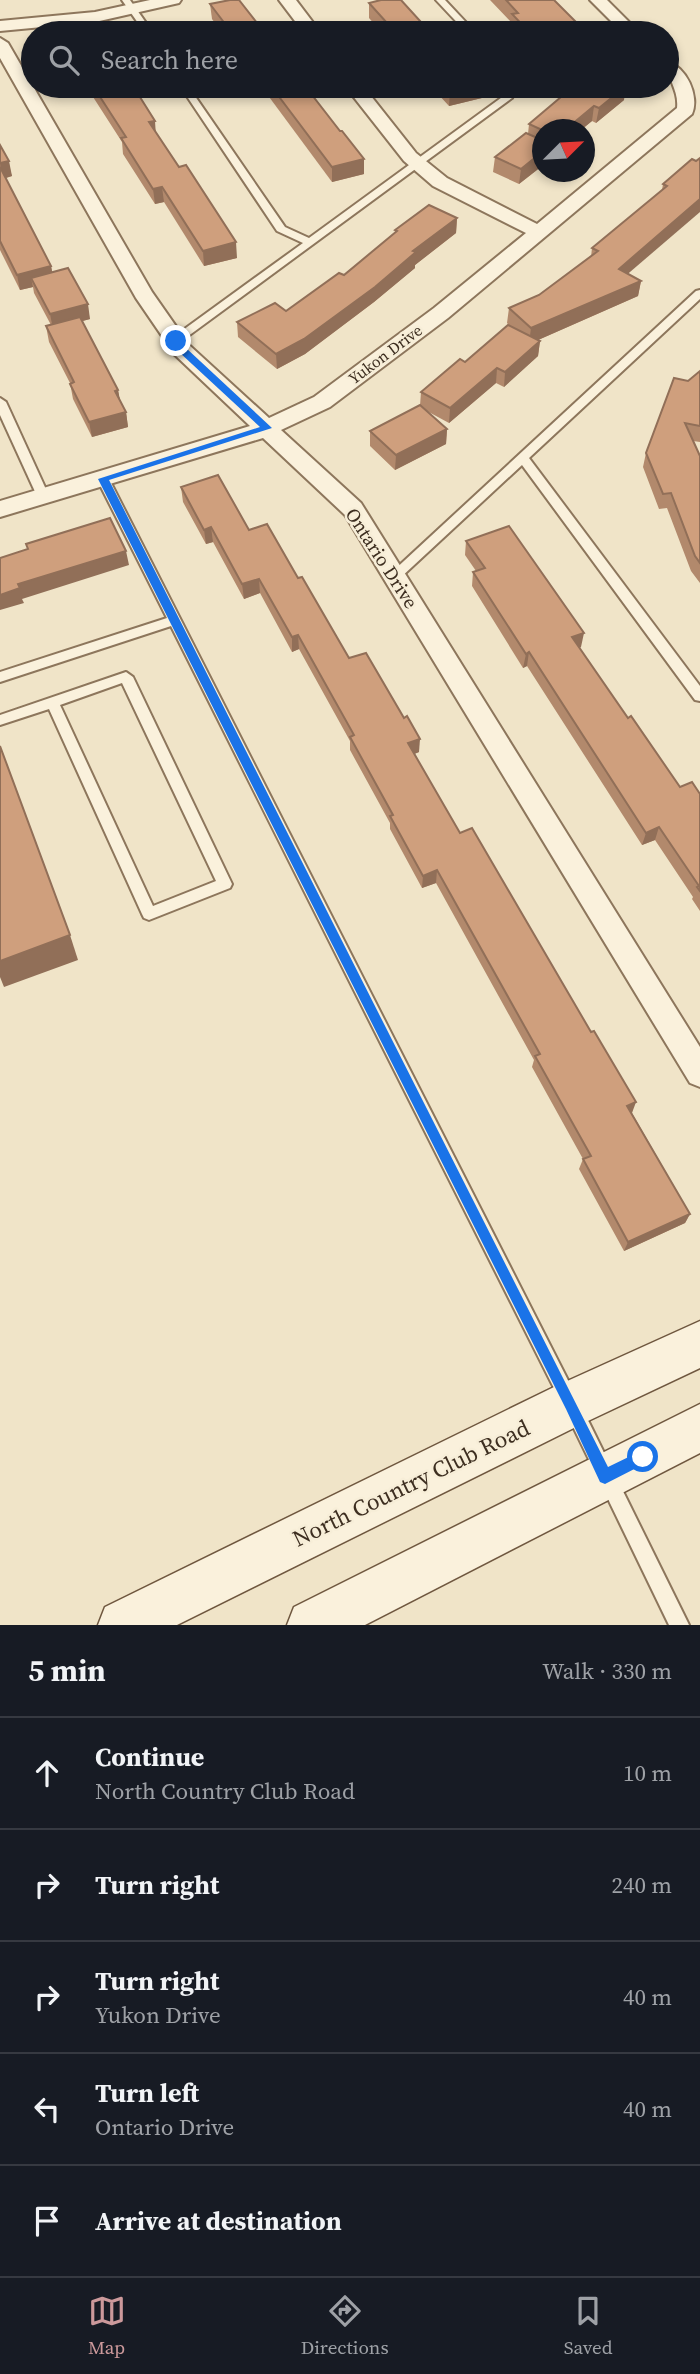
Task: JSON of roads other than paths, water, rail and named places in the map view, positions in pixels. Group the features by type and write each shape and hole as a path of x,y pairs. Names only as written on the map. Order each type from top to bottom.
{"main road":[{"name":"North Country Club Road","path":"123,1625 571,1404 700,1344"},
{"path":"312,1625 700,1428"}],"street":[{"path":"52,21 94,17 129,4 173,0"},
{"path":"286,0 303,21"},
{"path":"598,0 620,21"},
{"path":"0,26 21,24"},
{"name":"Ontario Drive","path":"0,43 21,80"},
{"name":"Yukon Drive","path":"0,509 267,428 322,402 441,313 686,110 688,95 679,82"},
{"name":"Ontario Drive","path":"31,98 143,294 182,350 353,509 700,1073"},
{"path":"364,98 418,164 440,182 537,232"}],"lane":[{"path":"440,0 460,21"},
{"path":"129,4 141,21"},
{"path":"192,98 281,229 309,242"},
{"path":"176,341 506,98"},
{"path":"395,576 700,293"},
{"path":"0,402 43,496"},
{"path":"522,457 700,696"},
{"path":"103,479 571,1404 679,1625"},
{"path":"0,677 174,620"},
{"path":"0,720 126,677 225,884 149,914 53,703"}]}
